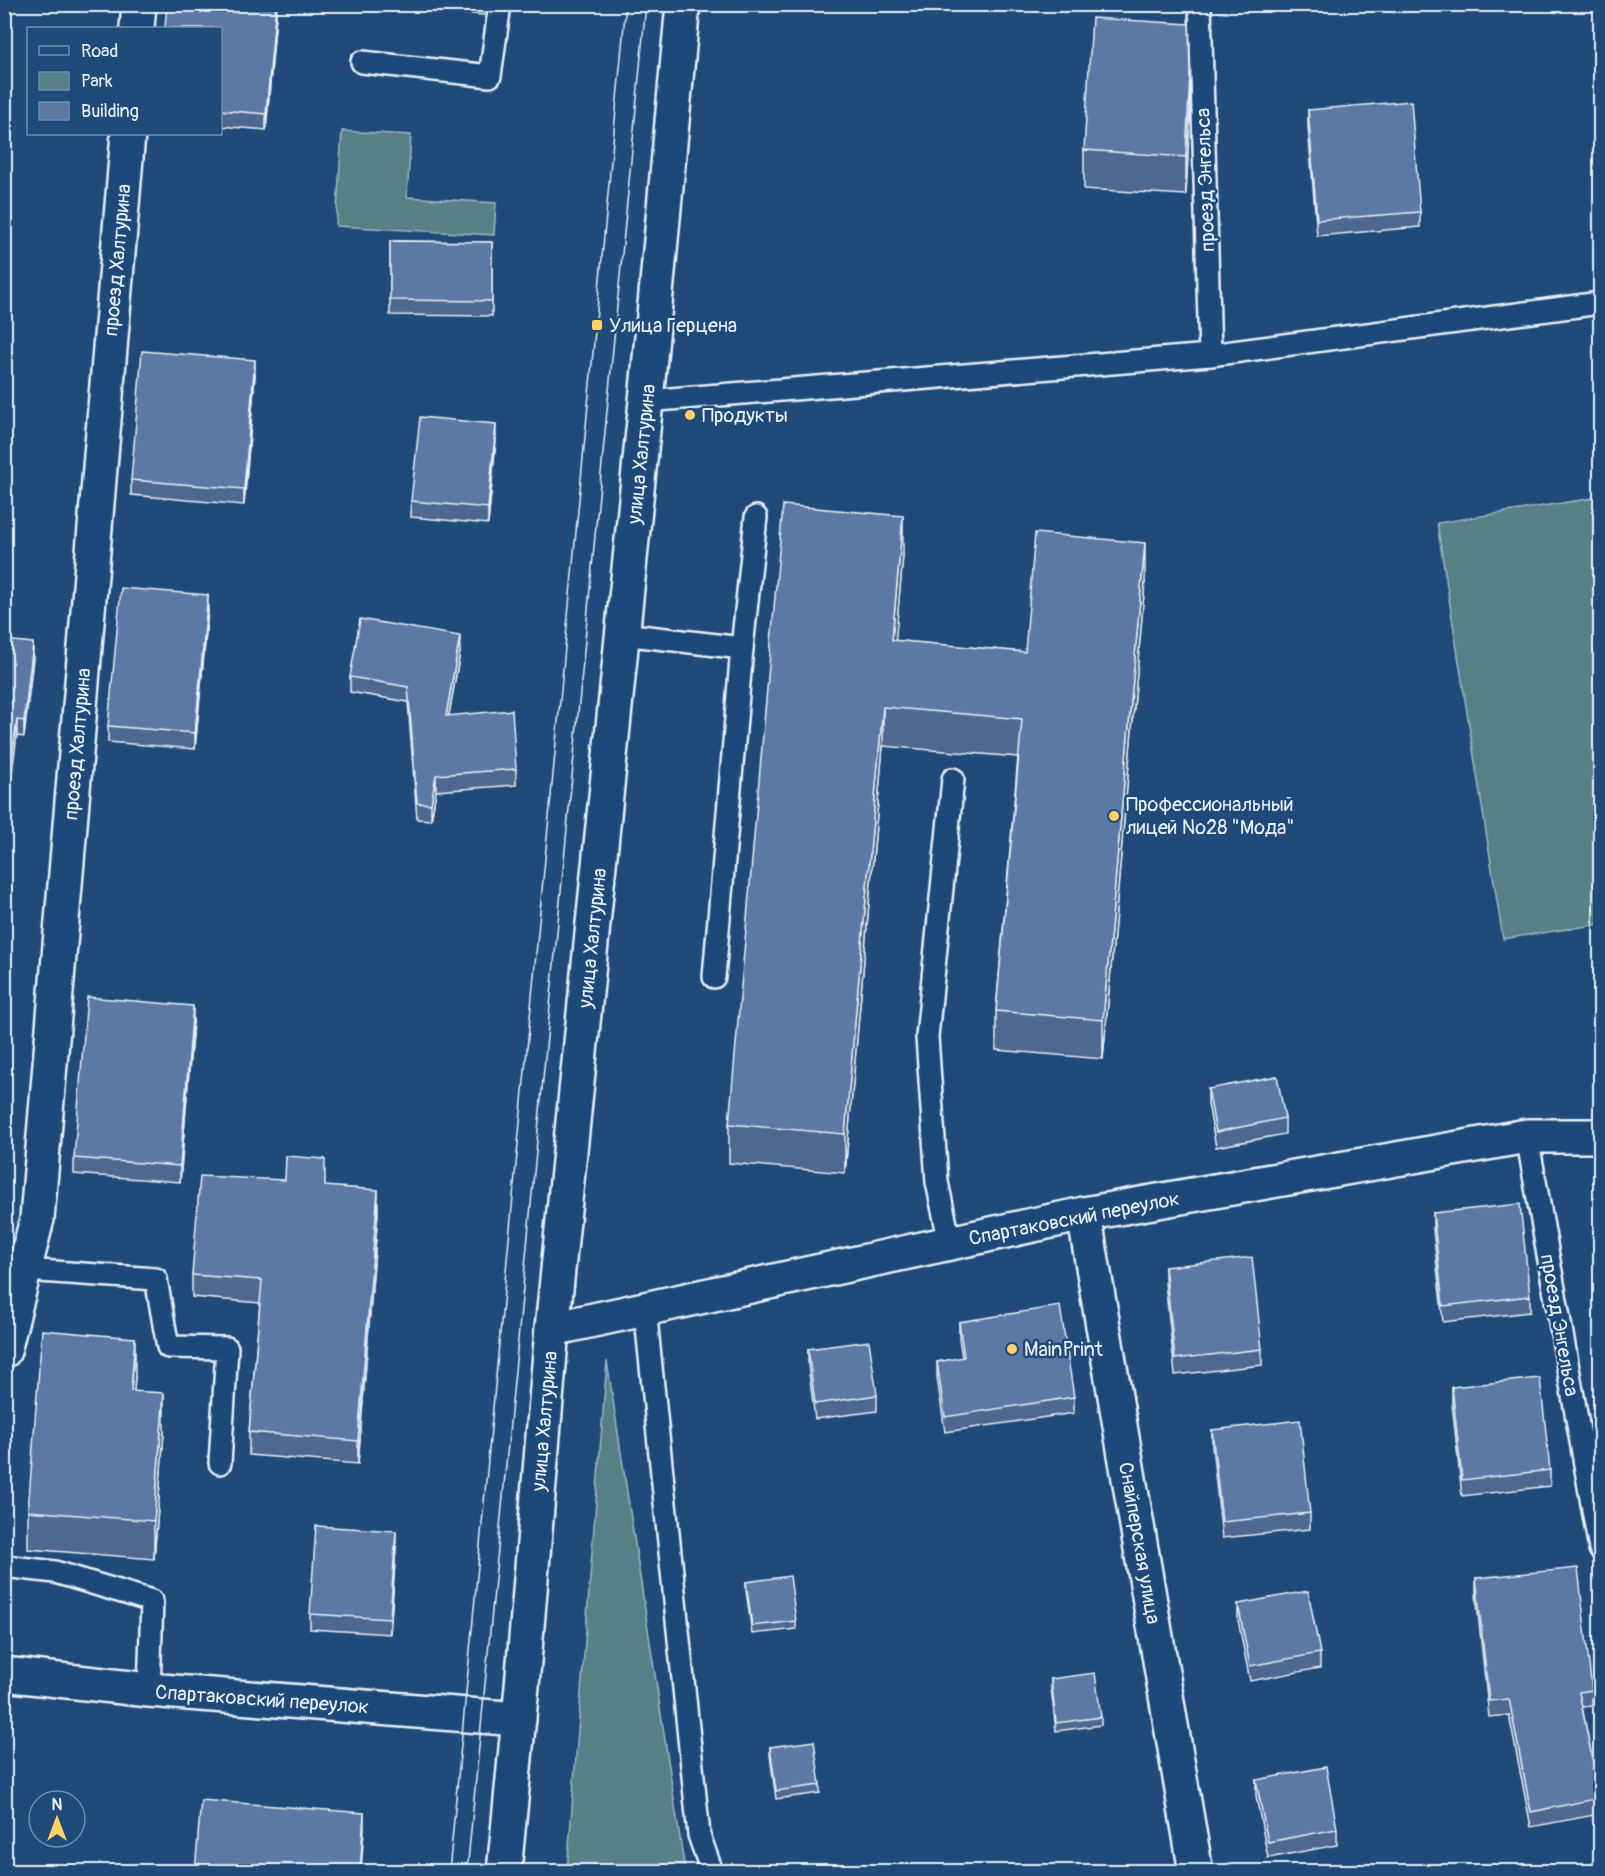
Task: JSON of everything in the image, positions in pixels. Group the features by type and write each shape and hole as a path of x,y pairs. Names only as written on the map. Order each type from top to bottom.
{"street":[{"path":"137,27 139,4"},
{"name":"улица Халтурина","path":"504,1872 552,1329 623,634 683,4"},
{"name":"проезд Халтурина","path":"4,1352 38,1219 128,135"},
{"name":"Спартаковский переулок","path":"552,1329 1084,1214 1527,1136 1600,1136"},
{"name":"Снайперская улица","path":"1084,1214 1196,1872"},
{"name":"Спартаковский переулок","path":"4,1674 149,1690 519,1719"}],"lane":[{"path":"362,62 490,76 500,4"},
{"name":"проезд Энгельса","path":"1200,4 1210,355"},
{"path":"646,401 1210,355 1600,303"},
{"path":"714,977 742,648 756,518"},
{"path":"623,634 742,648"},
{"path":"950,1243 937,1182 927,1037 953,779"},
{"name":"проезд Энгельса","path":"1527,1136 1600,1549"},
{"path":"25,1270 156,1279 168,1347 227,1347 220,1463"},
{"path":"645,1308 699,1836 712,1872"},
{"path":"4,1566 55,1572 152,1600 149,1690"}],"green space":[{"path":"342,131 411,135 407,197 496,203 494,235 336,226"},
{"path":"1600,497 1600,924 1503,939 1437,523"},
{"path":"607,1361 685,1871 567,1871"}],"building":[{"path":"167,4 276,4 266,114 222,110 222,27 165,27"},
{"path":"4,16 8,16 4,50"},
{"path":"1092,18 1189,24 1190,74 1186,157 1084,150"},
{"path":"1411,101 1420,212 1317,220 1308,110"},
{"path":"390,241 492,242 492,301 390,300"},
{"path":"142,351 255,360 244,489 131,480"},
{"path":"420,417 496,424 488,508 411,501"},
{"path":"783,505 903,516 892,640 1025,652 1035,533 1145,543 1103,1020 996,1011 1022,719 883,707 845,1134 729,1124"},
{"path":"121,588 208,595 195,733 108,726"},
{"path":"360,619 460,636 446,716 512,710 516,769 436,775 431,804 417,803 408,687 350,677"},
{"path":"4,640 33,643 24,721 17,720 4,815"},
{"path":"87,997 193,1006 180,1166 74,1158"},
{"path":"1277,1076 1285,1118 1216,1132 1208,1089"},
{"path":"286,1156 325,1159 325,1186 378,1190 358,1441 249,1432 262,1280 192,1275 200,1176 285,1180"},
{"path":"1520,1204 1530,1296 1443,1306 1433,1213"},
{"path":"1252,1257 1262,1349 1175,1359 1165,1267"},
{"path":"1060,1306 1074,1397 945,1417 937,1362 964,1357 959,1322"},
{"path":"42,1330 135,1338 131,1391 164,1393 154,1521 28,1511"},
{"path":"869,1341 877,1395 815,1404 808,1349"},
{"path":"1540,1378 1550,1470 1462,1480 1452,1387"},
{"path":"1300,1420 1310,1513 1222,1522 1212,1430"},
{"path":"316,1526 396,1531 390,1619 310,1614"},
{"path":"1578,1568 1592,1690 1579,1692 1600,1798 1531,1812 1509,1699 1489,1701 1476,1578"},
{"path":"790,1576 796,1621 752,1626 746,1582"},
{"path":"1308,1591 1320,1653 1250,1666 1238,1604"},
{"path":"1095,1673 1101,1717 1056,1723 1051,1679"},
{"path":"814,1741 820,1785 776,1791 770,1747"},
{"path":"1326,1767 1337,1829 1268,1842 1256,1780"},
{"path":"201,1800 364,1813 360,1872 195,1872"}],"tram line":[{"path":"449,1872 626,4"},
{"path":"467,1872 646,4"}],"place":[{"name":"Улица Герцена","path":"597,325"},
{"name":"Продукты","path":"690,415"},
{"name":"Профессиональный лицей №28 \"Мода\"","path":"1114,816"},
{"name":"MainPrint","path":"1012,1349"}]}
